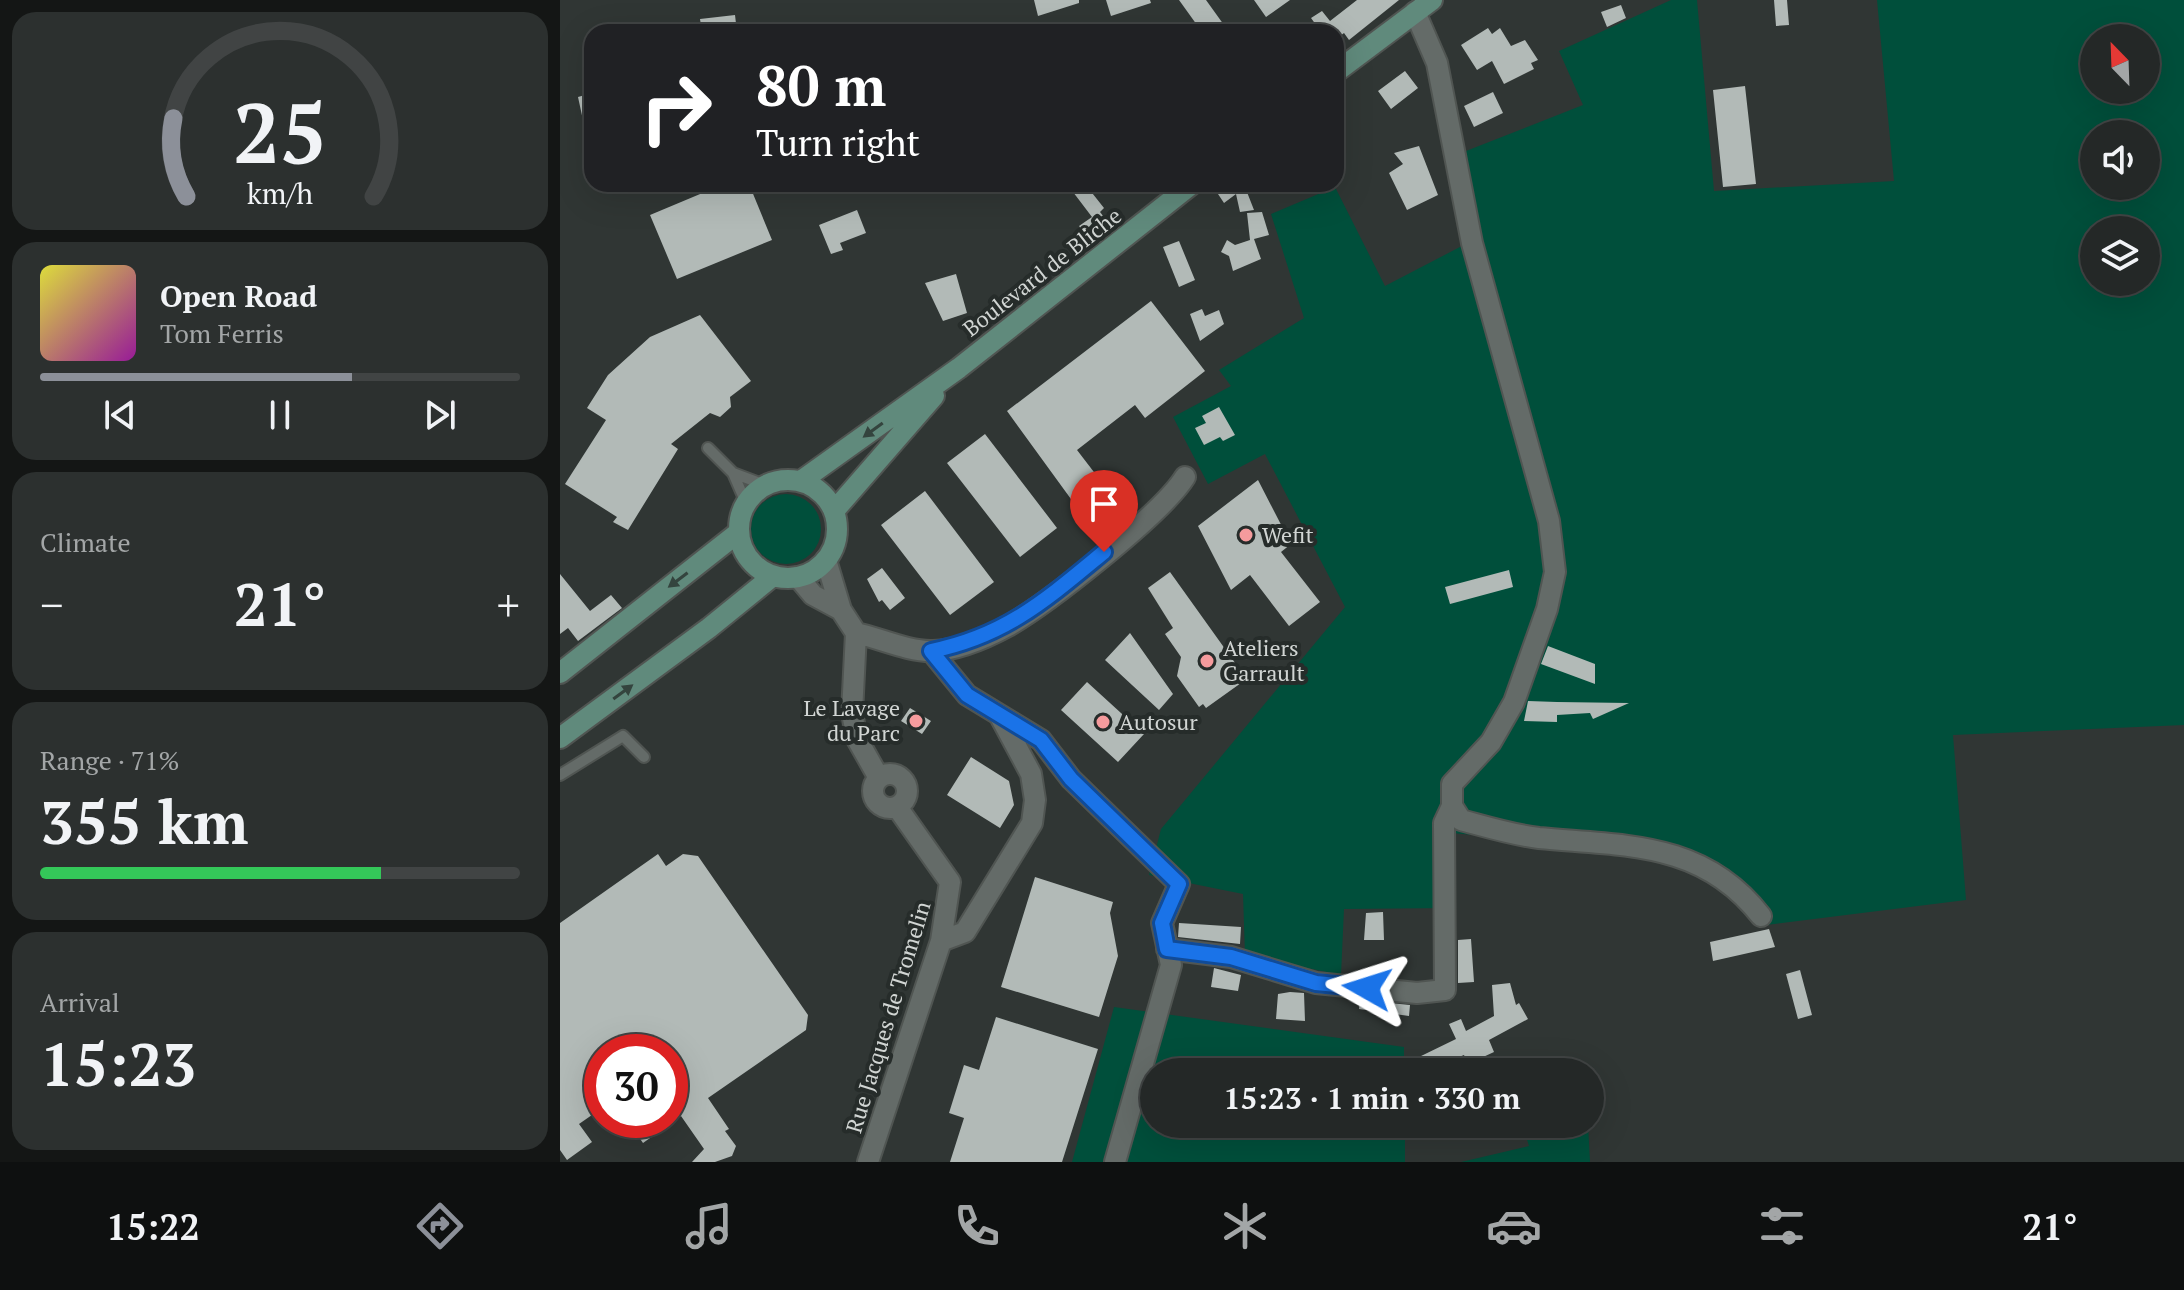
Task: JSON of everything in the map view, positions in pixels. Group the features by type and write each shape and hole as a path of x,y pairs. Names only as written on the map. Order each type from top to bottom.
{"main road":[{"path":"1344,66 1432,0"},
{"name":"Boulevard de Bliche","path":"801,481 959,368 1182,192"},
{"name":"Boulevard de Bliche","path":"834,511 959,368"},
{"path":"789,479 801,481 815,487 834,511 837,537 826,560 798,577 773,576 749,559 739,532 746,503 765,485 789,479"},
{"path":"560,673 739,532"},
{"path":"560,738 709,628 773,576"}],"street":[{"path":"1167,949 1231,957 1316,983 1417,993 1445,990 1444,823 1452,806 1452,784 1491,742 1514,702 1547,609 1555,572 1549,521 1472,243 1437,63 1415,12"},
{"path":"826,560 841,610 856,633 931,651 970,644 1009,625 1173,496 1185,477"},
{"path":"798,577 813,595 841,610"},
{"name":"Rue Jacques de Tromelin","path":"856,633 852,713 857,739 879,778 873,790 877,802 886,808 897,807 950,882 941,941 868,1162"},
{"path":"931,651 967,695 1041,740 1071,779 1179,884 1162,923 1171,965 1115,1162"},
{"path":"941,941 965,932 1032,823 1035,800 1031,774 1001,718"},
{"path":"1452,806 1461,820 1493,829 1669,853 1726,878 1761,916"}],"lane":[{"path":"708,448 733,473 746,503"},
{"path":"733,473 765,485"},
{"path":"560,775 623,736 644,757"}],"green space":[{"path":"1671,0 1697,0 1714,191 1894,181 1877,0 2184,0 2184,725 1953,735 1966,900 1759,926 1715,883 1675,861 1577,844 1451,833 1454,908 1344,909 1341,975 1245,955 1243,894 1149,875 1161,829 1345,607 1265,454 1208,484 1173,417 1231,386 1219,370 1304,318 1271,214 1323,192 1338,192 1385,286 1481,236 1466,151 1583,105 1559,51"},
{"path":"786,494 811,504 821,529 811,554 786,564 761,554 751,529 761,504"},
{"path":"1114,1007 1404,1047 1404,1058 1140,1058 1140,1138 1405,1138 1405,1162 1072,1162"},
{"path":"1526,1138 1589,1138 1590,1162 1461,1162 1529,1146"}],"building":[{"path":"1034,0 1079,0 1079,3 1038,16"},
{"path":"1106,0 1150,0 1151,3 1111,16"},
{"path":"1179,0 1206,0 1223,24 1196,24"},
{"path":"1254,0 1290,0 1266,17"},
{"path":"1357,0 1399,0 1349,40 1344,33 1344,24 1315,24 1311,18 1322,11 1330,21"},
{"path":"1774,0 1787,0 1789,25 1776,26"},
{"path":"1621,5 1626,18 1607,27 1601,12"},
{"path":"735,15 736,24 701,24 700,19"},
{"path":"1488,28 1492,34 1500,28 1511,46 1525,40 1538,60 1531,63 1534,69 1504,84 1492,61 1477,70 1461,45"},
{"path":"1405,71 1418,88 1391,109 1378,91"},
{"path":"1745,86 1756,184 1723,187 1713,90"},
{"path":"1493,92 1503,113 1474,127 1464,106"},
{"path":"584,95 584,125 578,97"},
{"path":"1419,146 1438,195 1407,210 1389,173 1403,164 1394,153"},
{"path":"705,192 752,192 772,240 677,279 650,215"},
{"path":"1073,192 1091,192 1104,208 1100,212 1110,225 1090,240 1079,226 1092,217"},
{"path":"1217,192 1247,192 1254,210 1240,212 1236,194 1224,203"},
{"path":"857,210 866,233 840,243 843,250 831,254 819,225"},
{"path":"1262,212 1269,235 1254,239 1261,259 1233,271 1229,256 1221,252 1227,240 1235,245 1250,240 1247,213"},
{"path":"1179,241 1195,280 1179,287 1163,247"},
{"path":"956,274 967,313 943,321 925,283"},
{"path":"1151,301 1205,371 1145,418 1135,405 1077,450 1120,506 1092,528 1007,411"},
{"path":"1202,309 1205,316 1219,310 1224,324 1200,341 1190,314"},
{"path":"700,315 751,381 730,397 731,407 720,417 710,413 671,444 678,449 628,530 613,522 617,517 565,484 606,420 587,408 608,375 650,337"},
{"path":"1219,407 1235,435 1223,441 1220,437 1204,445 1195,428 1206,423 1202,416"},
{"path":"985,434 1057,528 1020,557 947,463"},
{"name":"Wefit","path":"1258,480 1291,544 1281,552 1320,602 1289,626 1250,575 1231,590 1198,526"},
{"path":"925,491 994,582 950,615 881,525"},
{"path":"882,568 905,598 890,610 882,600 879,602 867,579"},
{"path":"1509,570 1513,587 1450,604 1445,587"},
{"name":"Ateliers Garrault","path":"1170,572 1243,674 1238,679 1241,683 1206,708 1203,704 1199,707 1177,676 1181,657 1165,634 1173,628 1148,588"},
{"path":"560,574 590,611 611,595 622,608 578,641 568,628 560,634"},
{"path":"1130,633 1173,694 1159,710 1105,660"},
{"path":"1548,646 1595,664 1595,684 1541,664"},
{"name":"Autosur","path":"1087,682 1144,734 1118,762 1061,710"},
{"path":"1528,701 1629,703 1593,719 1590,713 1557,715 1557,722 1524,721"},
{"name":"Le Lavage du Parc","path":"910,708 931,721 922,734 901,721"},
{"path":"971,757 1009,781 1014,805 1000,828 947,795"},
{"path":"658,854 666,866 683,854 698,856 808,1015 806,1030 708,1098 729,1129 725,1131 736,1146 732,1156 715,1162 692,1162 704,1149 688,1126 688,1034 584,1034 584,1121 579,1124 584,1138 592,1142 567,1160 560,1150 560,923"},
{"path":"1035,877 1113,902 1110,913 1118,956 1099,1017 1001,987"},
{"path":"1383,912 1384,940 1364,940 1366,913"},
{"path":"1179,923 1241,927 1240,944 1178,937"},
{"path":"1769,929 1775,947 1713,961 1710,942"},
{"path":"1471,939 1474,982 1458,983 1458,940"},
{"path":"1214,968 1241,975 1238,991 1211,987"},
{"path":"1800,970 1812,1015 1798,1019 1786,974"},
{"path":"1510,983 1516,1005 1519,1003 1528,1019 1489,1040 1494,1052 1481,1058 1465,1058 1464,1055 1456,1058 1419,1058 1456,1039 1449,1024 1461,1019 1466,1031 1494,1016 1492,985"},
{"path":"1304,993 1305,1021 1276,1019 1278,994"},
{"path":"1360,1000 1410,1005 1409,1016 1359,1009"},
{"path":"996,1017 1098,1049 1062,1162 950,1162 964,1118 949,1113 964,1065 979,1070"}],"place":[{"name":"Wefit","path":"1246,535"},
{"name":"Ateliers Garrault","path":"1207,661"},
{"name":"Le Lavage du Parc","path":"916,721"},
{"name":"Autosur","path":"1103,722"}],"route":[{"path":"1104,552 1009,625 970,644 931,651 967,695 1041,740 1071,779 1179,884 1162,923 1167,949 1231,957 1316,983 1367,988"}]}
